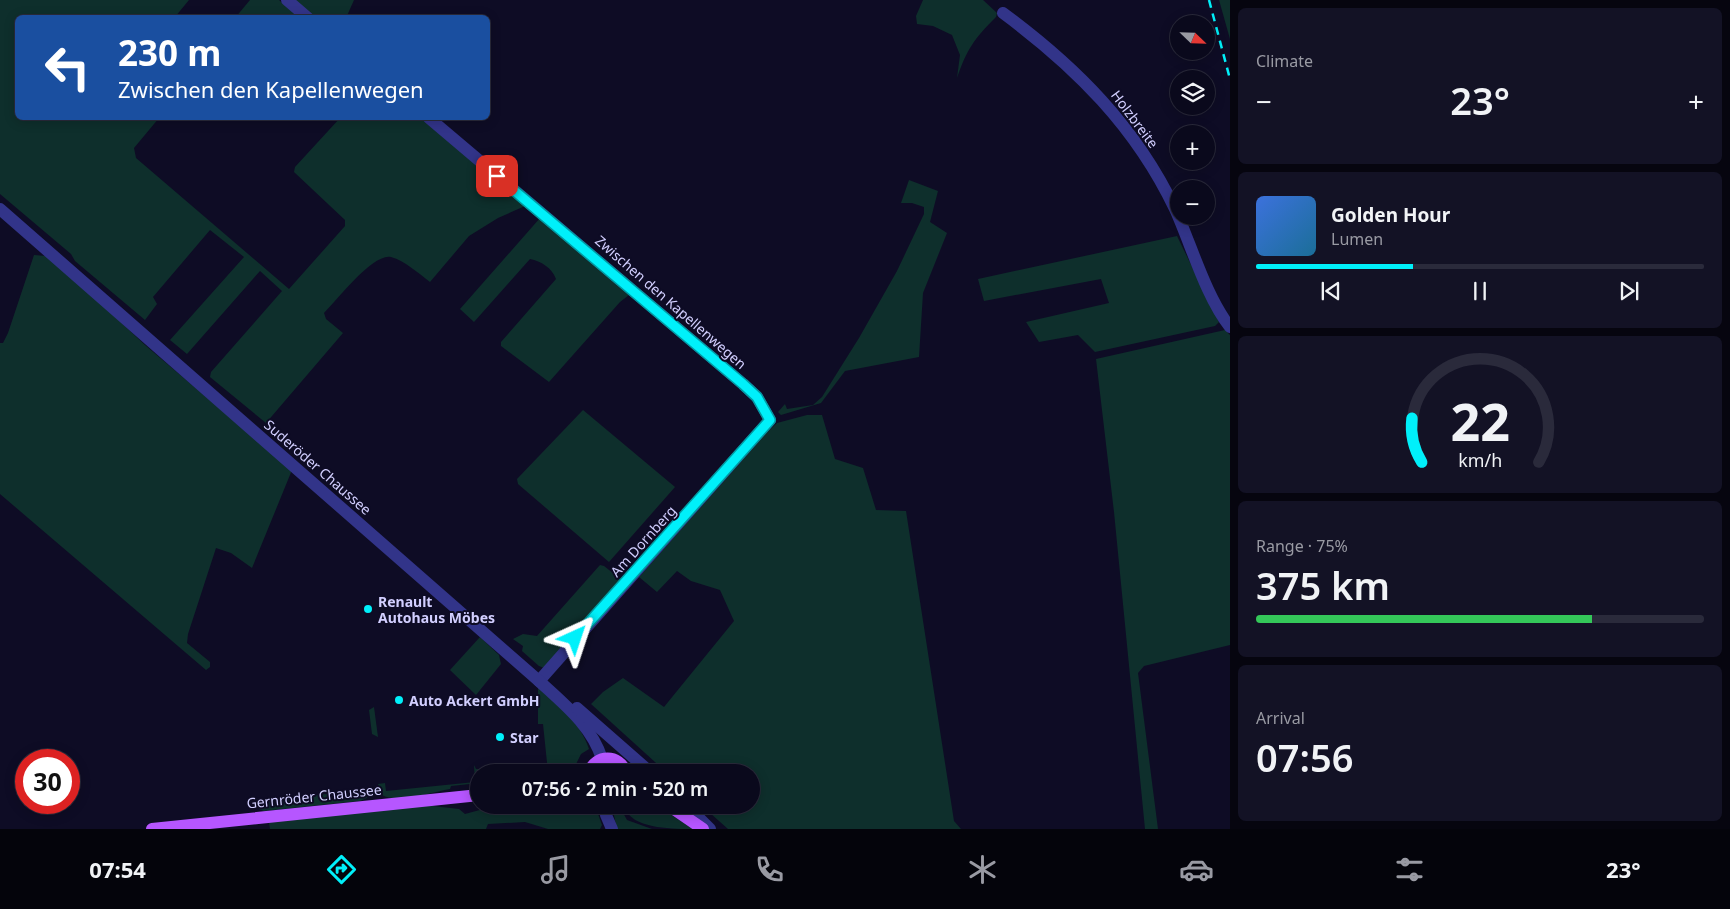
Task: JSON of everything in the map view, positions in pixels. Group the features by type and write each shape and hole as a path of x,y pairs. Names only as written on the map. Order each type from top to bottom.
{"main road":[{"path":"594,764 602,759 616,760 619,764"},
{"name":"Gernröder Chaussee","path":"152,829 470,796"},
{"path":"681,814 703,829"}],"street":[{"path":"287,0 304,15"},
{"name":"Holzbreite","path":"1003,13 1087,82 1118,118 1154,169 1174,209 1209,289 1230,327"},
{"name":"Zwischen den Kapellenwegen","path":"431,120 743,384 757,397 770,420"},
{"name":"Suderöder Chaussee","path":"0,209 539,681 582,722 594,739 602,759"},
{"name":"Am Dornberg","path":"539,681 770,420"},
{"path":"564,704 580,710 641,764"},
{"path":"606,814 612,829"},
{"path":"695,814 710,829"}],"green space":[{"path":"0,0 189,0 177,15 15,15 15,120 157,120 134,148 136,158 289,289 345,226 345,220 294,172 295,167 338,120 423,120 525,206 498,218 469,236 430,282 406,264 391,257 375,262 365,270 324,313 326,319 343,333 266,423 210,377 211,372 282,291 260,271 187,354 170,340 244,257 210,230 153,297 157,304 145,320 0,194"},
{"path":"250,0 279,0 297,15 238,15"},
{"path":"293,0 354,0 347,15 312,15"},
{"path":"923,0 983,0 997,13 996,17 972,45 957,78 960,55 952,35 933,26 917,24 916,16"},
{"path":"1219,0 1230,0 1230,39"},
{"path":"909,180 938,191 930,222 947,233 923,293 919,357 845,371 821,403 781,415 778,412 785,404 787,409 813,405 822,397 859,338 897,271 924,214 924,207 912,203 901,203"},
{"path":"540,218 629,295 620,302 549,382 501,346 501,342 556,279 546,266 530,259 474,322 460,309"},
{"path":"1177,236 1219,322 1215,326 1095,352 1078,335 1039,342 1026,322 1109,303 1101,279 984,301 978,279"},
{"path":"34,255 46,256 145,345 292,470 252,568 231,553 216,548 188,634 187,643 210,662 210,667 206,670 0,494 0,343 3,343 8,333"},
{"path":"1225,330 1230,335 1230,645 1144,666 1138,673 1158,829 1145,829 1114,512 1096,359"},
{"path":"583,410 675,487 609,562 518,484 517,479"},
{"path":"807,415 822,415 835,459 863,468 876,510 906,511 954,821 961,829 728,829 711,814 760,814 760,764 657,764 591,704 603,692 623,678 664,707 734,621 720,590 691,581 677,571 657,592 639,577 765,434 777,423"},
{"path":"600,565 623,581 544,668 539,666 522,651 523,646 513,639 523,634 537,636"},
{"path":"480,637 499,655 501,664 476,695 450,670"},
{"path":"538,688 575,723 589,749 581,754 576,764 547,764 543,724 538,724"},
{"path":"374,707 378,737 372,734 369,710"},
{"path":"385,783 386,791 470,783 451,786 450,789 425,795 405,798 382,795 378,784"},
{"path":"359,790 368,794 367,798 360,801 264,811 259,809 255,797 261,802"},
{"path":"424,805 459,809 465,814 598,814 602,825 600,829 548,829 525,822 488,824 486,829 270,829 269,822"},
{"path":"614,814 624,814 627,820 652,829 617,829"},
{"path":"629,814 670,814 693,829 657,827 632,818"}],"railway":[{"path":"1209,0 1230,79"}],"place":[{"name":"Renault Autohaus Möbes","path":"368,609"},
{"name":"Auto Ackert GmbH","path":"399,700"},
{"name":"Star","path":"500,737"}],"route":[{"path":"497,176 743,384 757,397 770,420 575,638"}]}
